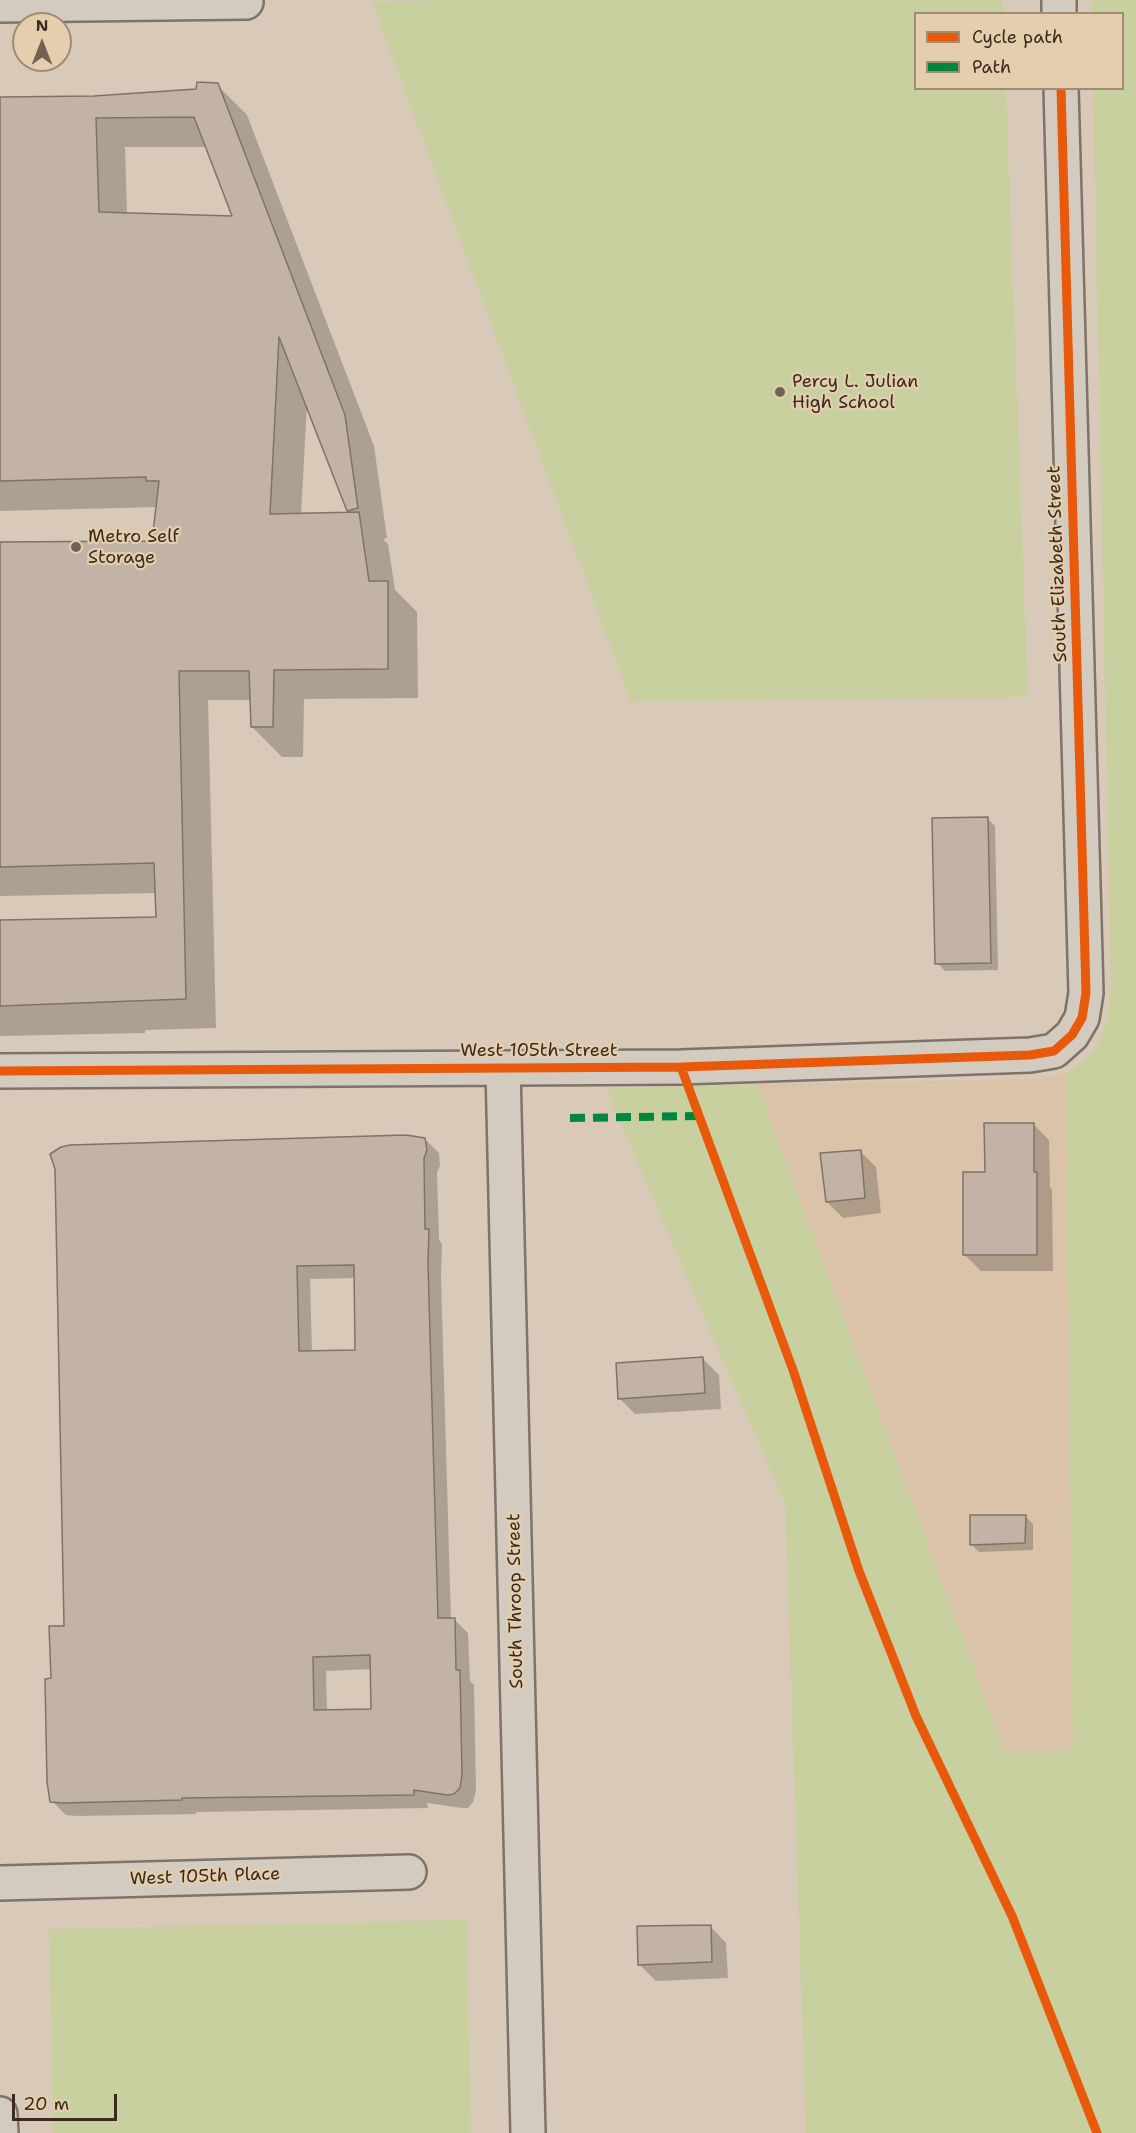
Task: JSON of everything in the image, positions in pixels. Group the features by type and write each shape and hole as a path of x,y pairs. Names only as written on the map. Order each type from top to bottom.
{"street":[{"path":"0,5 246,2"},
{"name":"South Elizabeth Street","path":"1061,90 1086,993 1082,1018 1072,1035"},
{"name":"West 105th Street","path":"0,1071 681,1067 1030,1055 1054,1051 1072,1035"},
{"name":"South Throop Street","path":"503,1068 528,2133"},
{"name":"West 105th Place","path":"0,1883 409,1872"},
{"path":"0,2114 0,2133"}],"shaded area":[{"path":"1066,1073 1073,1750 1005,1752 757,1084 1038,1079"}],"green space":[{"name":"Percy L. Julian High School","path":"1002,0 1003,12 914,12 914,90 1006,90 1028,697 631,702 372,2"},
{"path":"1091,0 1136,0 1136,2133 806,2133 785,1504 606,1089 757,1084 1005,1752 1073,1750 1066,1073 1082,1062 1097,1045 1108,1018 1111,983 1093,90 1124,90 1124,12 1092,12"},
{"path":"467,1920 471,2133 53,2133 49,1929"}],"building":[{"path":"197,82 218,83 345,415 358,508 347,511 279,337 270,514 359,512 369,581 388,581 388,669 274,670 273,727 251,727 249,671 179,671 186,999 0,1006 0,920 156,917 154,863 0,867 0,542 152,541 159,481 146,481 146,477 0,481 0,97 94,96 196,89","holes":["194,117 232,216 99,212 96,118"]},
{"path":"988,817 991,963 935,964 932,818"},
{"path":"984,1123 1034,1123 1034,1172 1037,1172 1037,1255 963,1255 963,1172 985,1172"},
{"path":"406,1135 425,1138 427,1150 424,1158 425,1229 429,1229 438,1618 455,1618 456,1670 460,1670 462,1775 460,1788 454,1794 414,1790 414,1795 50,1802 47,1782 45,1679 51,1678 49,1626 64,1626 55,1169 50,1154 61,1147","holes":["354,1265 355,1350 299,1351 297,1266","370,1655 371,1709 314,1710 313,1657"]},
{"path":"861,1150 865,1198 826,1202 820,1153"},
{"path":"703,1357 705,1393 618,1399 616,1363"},
{"path":"970,1515 1026,1515 1025,1543 970,1545"},
{"path":"711,1925 712,1962 638,1965 637,1926"}],"marked path":[{"path":"570,1118 698,1116"}],"cycle path":[{"path":"0,1071 681,1067 1030,1055 1054,1051 1072,1035 1082,1018 1086,993 1061,90"},
{"path":"681,1067 793,1370 859,1571 916,1716 1012,1916 1097,2133"}],"place":[{"name":"Percy L. Julian High School","path":"780,392"},
{"name":"Metro Self Storage","path":"76,547"}]}
